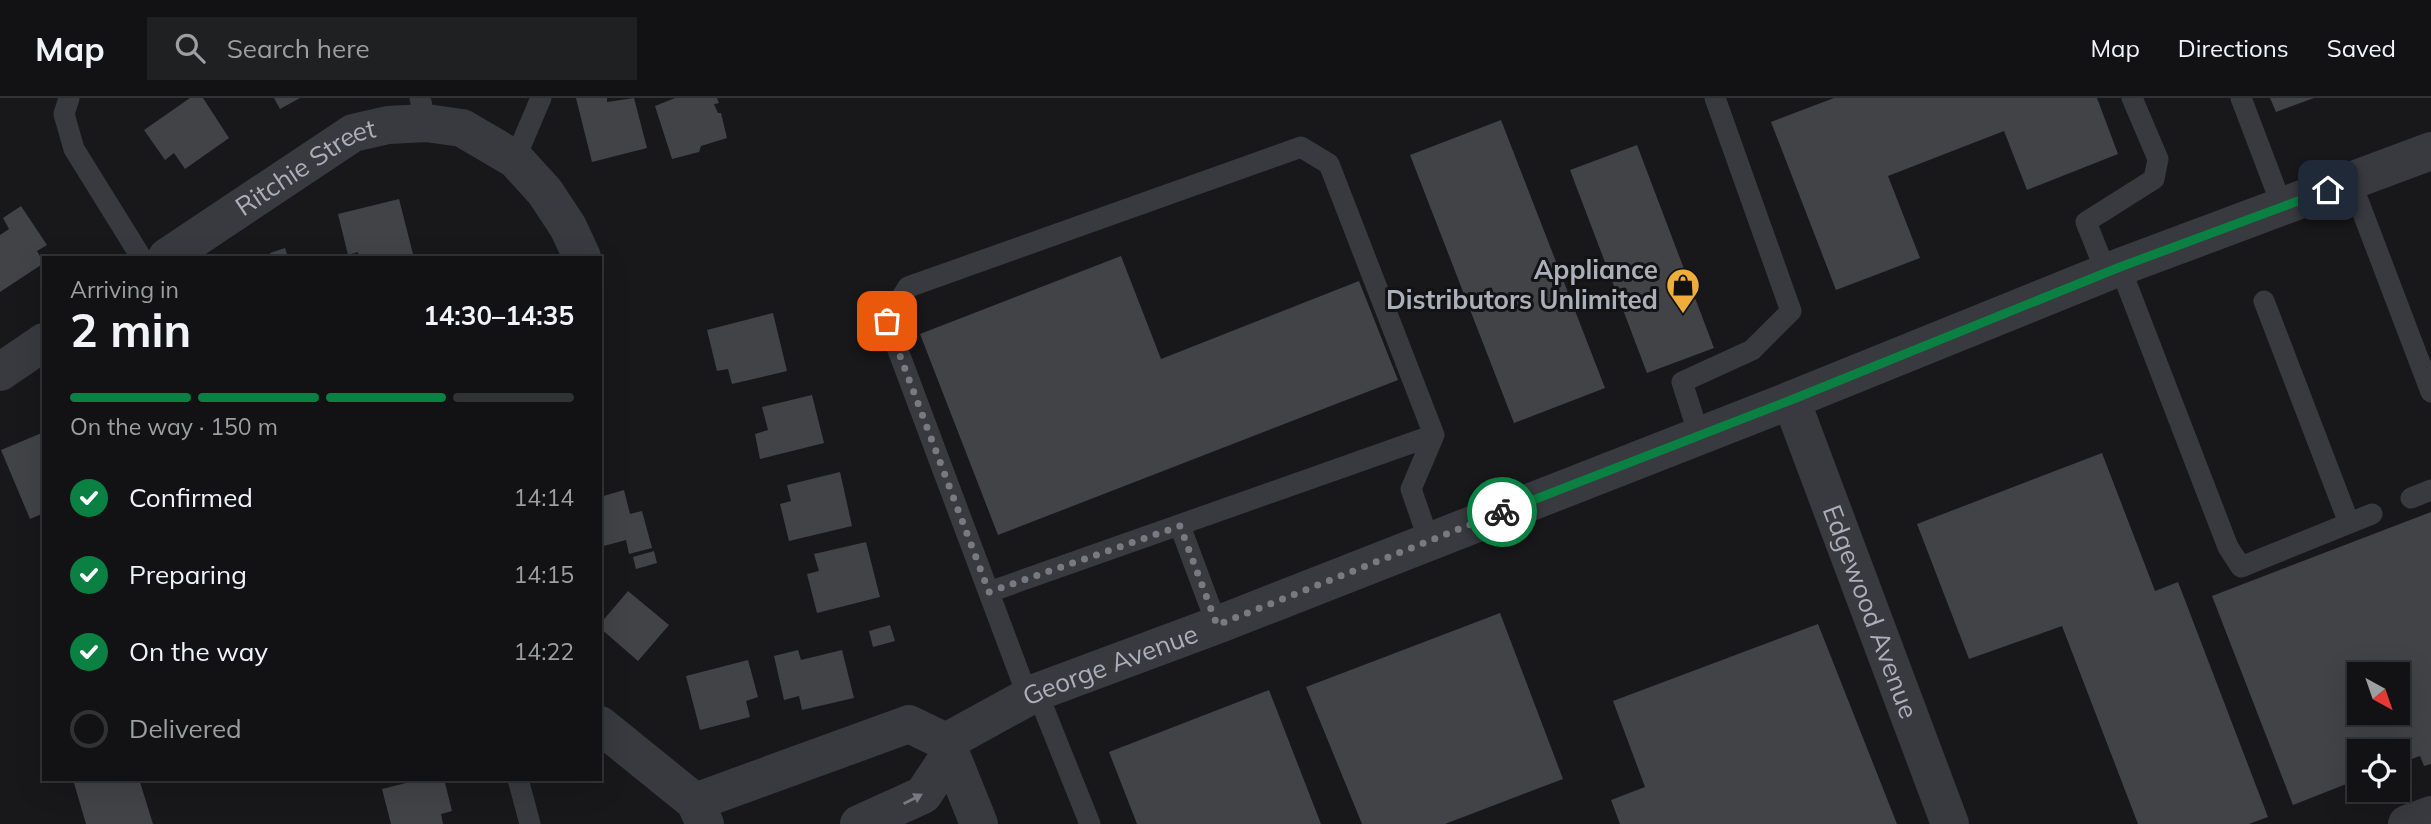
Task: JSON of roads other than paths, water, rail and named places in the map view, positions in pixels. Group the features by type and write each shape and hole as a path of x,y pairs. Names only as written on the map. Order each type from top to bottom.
{"street":[{"path":"436,117 514,159 545,192 568,227 582,256"},
{"name":"Ritchie Street","path":"168,256 353,133 436,117"},
{"name":"George Avenue","path":"948,747 1032,695 1791,400 2113,270 2431,151"},
{"path":"0,372 42,343"},
{"name":"Edgewood Avenue","path":"1791,400 1950,824"},
{"path":"602,727 700,813 909,724 948,747 978,824"},
{"path":"859,824 923,795 948,747"},
{"path":"2407,824 2431,815"}],"lane":[{"path":"69,98 64,114 74,149 140,256"},
{"path":"514,159 541,98"},
{"path":"1699,435 1682,382 1752,350 1791,311 1715,98"},
{"path":"2132,98 2158,159 2154,180 2086,222 2113,270 2228,547 2241,566 2372,514"},
{"path":"2241,98 2282,206"},
{"path":"1090,824 989,592 887,321 908,287 1301,147 1329,164 1434,435 1411,489 1429,541"},
{"path":"2351,182 2431,392"},
{"path":"2264,302 2349,523"},
{"path":"989,592 1434,435"},
{"path":"1180,526 1217,625"},
{"path":"519,781 530,824"}],"place":[{"name":"Appliance Distributors Unlimited","path":"1683,315"}]}
